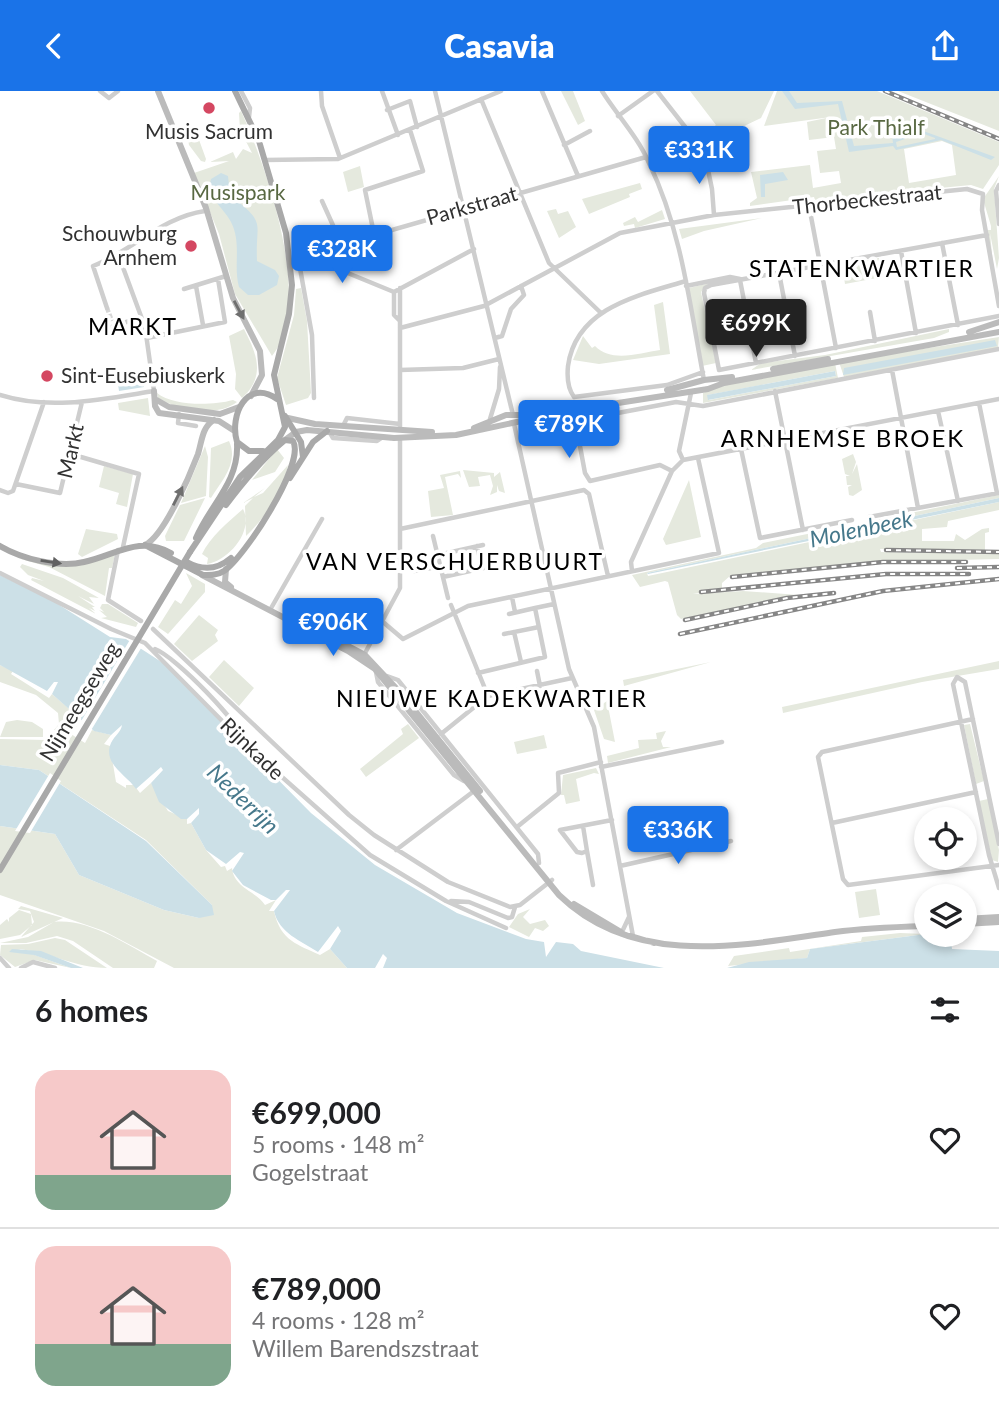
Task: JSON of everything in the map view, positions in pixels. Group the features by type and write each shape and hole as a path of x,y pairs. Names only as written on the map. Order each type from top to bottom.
{"main road":[{"path":"155,395 160,405 179,412 224,414 239,407 251,396 261,379 263,361 233,298 205,211 158,91"},
{"path":"234,91 249,117 265,160 286,233 292,285 286,333 274,368 279,401 302,446 303,459"},
{"path":"998,320 993,328 998,333"},
{"path":"220,511 250,473 296,432 328,431 387,437 402,431 491,430 673,389 705,377 726,378 976,331 998,320"},
{"path":"286,417 343,426 402,431 434,433 465,430 481,426 489,419 690,393 724,383 998,333"},
{"path":"705,377 710,383 708,389"},
{"path":"689,383 685,389 690,393"},
{"path":"251,396 266,393 279,401"},
{"path":"239,407 233,419 237,442 253,452 276,448"},
{"path":"201,415 233,430"},
{"path":"198,454 201,415"},
{"path":"513,416 514,424"},
{"path":"266,450 282,434 286,417"},
{"path":"489,419 487,427 491,430"},
{"path":"145,545 153,541 162,526 198,454 206,426 214,420"},
{"path":"387,437 391,428"},
{"path":"200,574 225,567 238,553 316,438 328,431"},
{"path":"285,440 292,440 297,448 288,481"},
{"name":"Nijmeegseweg","path":"0,870 232,478 237,460 237,442"},
{"name":"Nijmeegseweg","path":"190,552 220,511 240,477 266,450"},
{"path":"162,526 162,548"},
{"path":"145,545 216,583 271,608"},
{"path":"0,546 31,558 68,564 87,562 121,548 145,545 162,548 196,567 214,572 226,584 363,656 387,676 550,881"},
{"path":"225,567 226,584"},
{"path":"214,572 216,583"},
{"path":"363,656 438,738 467,783 579,915 653,947 684,950 725,949 872,928 914,925"},
{"path":"977,921 999,920"},
{"path":"621,934 684,950"}],"street":[{"path":"100,91 108,97 118,91"},
{"path":"241,91 250,108 249,117"},
{"path":"321,91 322,106 340,158"},
{"path":"382,91 398,135"},
{"path":"435,91 513,416"},
{"path":"265,160 340,158 501,91"},
{"path":"542,91 578,176"},
{"path":"574,397 667,385 705,377 673,222 646,157 602,91"},
{"path":"618,116 655,91 704,151 711,181 714,215"},
{"path":"481,99 534,232 553,267 601,313"},
{"path":"387,110 410,101 417,127"},
{"path":"374,234 366,189 423,171 410,130"},
{"path":"565,145 590,131"},
{"name":"Parkstraat","path":"302,284 298,257 310,252 646,157"},
{"path":"309,160 309,167"},
{"path":"999,185 996,191 999,224"},
{"name":"Thorbeckestraat","path":"400,328 487,305 606,238 714,215 967,188 983,194 981,205 987,235"},
{"path":"322,201 341,243"},
{"path":"809,206 836,348"},
{"path":"107,308 93,266 165,225 205,211"},
{"path":"998,320 958,325 719,370 705,288 987,235 996,273 999,306"},
{"path":"942,243 958,325"},
{"path":"394,292 474,249"},
{"path":"901,251 916,333"},
{"path":"310,252 316,260 394,292"},
{"path":"0,395 44,402 82,402 155,395 147,338 118,254"},
{"path":"779,273 795,356"},
{"path":"184,289 226,277"},
{"path":"672,471 660,465 590,481 585,473 572,410 574,397 567,372 570,354 583,332 601,313 623,301 686,283 730,277 740,280"},
{"path":"147,338 225,322 218,279"},
{"path":"740,280 756,363"},
{"path":"292,285 302,284 312,335 314,398"},
{"path":"495,338 502,336 511,309 524,295 521,285"},
{"path":"195,286 203,325"},
{"path":"363,656 399,592 402,431 400,288"},
{"path":"394,292 394,316 400,321"},
{"path":"870,312 875,341"},
{"path":"106,329 113,324 141,317"},
{"path":"572,410 586,419 676,402 703,406 999,349"},
{"path":"400,370 463,368 499,359"},
{"path":"489,419 499,389 500,366"},
{"path":"726,378 731,368"},
{"path":"892,370 918,508"},
{"path":"775,391 803,530"},
{"path":"683,460 679,451 690,393"},
{"path":"632,571 631,562 672,471 683,460 999,399"},
{"name":"Markt","path":"44,402 16,484 59,495 82,402"},
{"path":"869,517 998,493 979,403"},
{"path":"938,411 958,501"},
{"path":"179,412 178,423 196,426"},
{"path":"343,426 347,418 402,431"},
{"path":"514,424 572,678 594,727 635,938"},
{"path":"741,449 758,535 762,539 852,520"},
{"path":"72,451 79,457 139,474 107,600 141,621"},
{"path":"383,622 403,639 468,606 719,553 698,457"},
{"path":"0,490 11,493 16,484"},
{"path":"400,529 430,526 584,490 589,494 608,576"},
{"path":"271,608 322,519"},
{"path":"433,536 438,555 436,566 443,576 448,598"},
{"path":"438,555 480,546 485,567 443,576"},
{"path":"414,572 436,566"},
{"path":"400,572 407,572"},
{"name":"Rijnkade","path":"0,573 153,648 247,746 370,855 446,901 506,927"},
{"path":"512,597 512,613 554,604"},
{"path":"451,605 488,696"},
{"path":"535,608 545,657 536,666"},
{"path":"504,634 538,627"},
{"path":"153,629 348,815 449,882 515,907"},
{"path":"514,632 521,662"},
{"path":"153,648 162,651 206,691 243,733 247,746"},
{"path":"478,673 521,662 536,666"},
{"path":"536,666 540,686"},
{"path":"375,669 378,682 415,730 454,775 467,783"},
{"path":"999,844 965,682 957,677 953,684 999,888"},
{"path":"538,863 538,854 517,827 438,738 488,696 572,678"},
{"path":"206,691 211,685"},
{"path":"973,719 828,751 818,757 843,879 851,887 999,865"},
{"path":"517,827 559,793 560,771 722,742"},
{"path":"976,792 986,784"},
{"path":"397,850 474,790"},
{"path":"832,823 976,792 989,795"},
{"path":"587,851 577,852 560,830 611,820"},
{"path":"583,826 593,885"},
{"path":"620,866 731,841"},
{"path":"446,901 469,902 508,918 512,917 515,907 550,881"},
{"path":"621,934 629,916"},
{"path":"1,961 9,968"},
{"path":"21,968 34,962 55,968"}],"green space":[{"path":"561,91 573,91 585,121 578,125"},
{"name":"Park Thialf","path":"690,91 774,91 761,118 714,143 708,131 716,125"},
{"name":"Park Thialf","path":"777,91 877,91 999,142 999,165 983,189 971,185 815,200 814,197 750,206 757,198 751,172 810,165 813,188 841,183 839,171 820,173 817,151 836,149 834,137 809,140 807,122 831,117 764,126","holes":["942,141 952,145 956,175 909,183 904,149"]},
{"path":"898,91 999,91 999,131"},
{"name":"Musispark","path":"241,111 273,197 287,269 289,303 284,332 272,356 235,294 219,234 194,173 229,161 210,162 233,152 236,159 243,149 252,153 240,130"},
{"path":"194,126 205,162 201,161 189,145 186,129"},
{"path":"360,166 364,187 348,192 343,172"},
{"path":"999,176 994,189 999,258 997,269 990,233 993,264 987,230 991,230 991,226 983,199"},
{"path":"640,183 642,189 629,194 630,197 589,214 582,199"},
{"path":"556,209 558,214 568,211 576,227 559,238 547,211"},
{"path":"662,210 665,219 635,228 634,224 624,226 623,223 635,217 638,222"},
{"path":"762,218 704,231 682,239 679,229"},
{"path":"879,258 882,277 845,284 842,264"},
{"path":"710,283 701,292 716,363 702,366 689,288"},
{"path":"301,288 307,321 311,393 308,398 286,405 277,378 294,315 296,289"},
{"path":"663,302 670,354 599,364 573,360 583,336 592,348 595,346 617,356 660,350 654,305"},
{"path":"244,329 253,347 257,373 250,390 242,398 235,389 236,374 229,336"},
{"path":"949,329 949,332 934,338 751,370 761,363 825,355"},
{"path":"999,337 998,348 844,377 839,362"},
{"path":"835,363 838,378 703,403 703,393 723,385","holes":["835,371 836,376 709,400 708,395"]},
{"path":"157,393 182,403 237,402 219,410 197,411 166,402 158,398"},
{"path":"148,398 150,416 119,410 118,403"},
{"path":"229,441 232,449 231,464 211,498 211,448"},
{"path":"205,446 208,457 206,496 181,503"},
{"path":"277,449 284,458 275,472 252,480"},
{"path":"853,454 856,462 852,474 857,464 862,490 853,496 849,495 848,487 852,485 847,485 846,476 850,476 845,474 842,459"},
{"path":"288,465 282,485 272,503 246,536 245,506 253,498 243,503 265,488 254,497 263,493"},
{"path":"104,466 133,474 127,507 116,504 119,493 99,487"},
{"path":"463,470 494,473 494,477 500,472 505,493 499,491 497,485 497,492 490,495 493,486 490,475 478,477 480,486 469,487"},
{"path":"460,471 461,478 458,474 445,477 453,515 431,517 428,491 444,488 440,475"},
{"path":"689,480 701,537 666,545 663,539"},
{"path":"999,495 999,498 647,573 648,576 999,502 999,510 948,521 947,527 922,529 922,541 954,541 956,534 965,540 982,529 989,528 989,532 985,533 985,550 880,549 881,552 999,554 999,559 873,562 730,576 722,583 722,588 693,594 743,591 799,595 681,619 677,615 668,582 640,587 632,575 756,548 763,543"},
{"path":"205,498 184,541 166,541 165,536 180,505"},
{"path":"243,509 245,526 238,543 224,557 207,564 208,558 202,554 205,548"},
{"path":"86,529 117,534 118,539 82,557 78,554"},
{"path":"115,554 112,568 109,568 105,596 49,567 17,558 63,566"},
{"path":"22,564 63,578 99,598 89,597 94,604 78,596 95,607 92,607 95,611 89,608 96,614 31,580 44,581 28,575 20,567"},
{"path":"186,573 205,584 205,592 168,634 158,627 175,600 181,604 192,586"},
{"path":"102,604 108,604 138,623 136,627 101,618 107,617 99,610 104,612 100,608"},
{"path":"199,615 218,630 215,635 218,641 192,661 174,644"},
{"path":"224,660 254,688 239,706 209,677"},
{"path":"999,661 999,669 922,682 783,713 782,707"},
{"path":"711,662 624,686 623,680"},
{"path":"0,665 13,671 11,674 49,698 52,694 81,719 73,732 54,730 59,724 58,713 36,695 0,682"},
{"path":"607,701 615,742 604,739 594,710"},
{"path":"6,722 32,722 43,729 43,737 0,737"},
{"path":"408,724 419,738 366,777 360,769 403,734 401,729"},
{"path":"970,724 984,781 976,784 964,725"},
{"path":"92,730 111,735 104,744 110,746 116,782 126,788 126,785 134,785 140,793 151,783 168,811 187,819 187,824 191,823 206,850 221,867 225,866 227,871 232,868 241,885 265,905 276,900 269,911 274,911 281,929 291,941 320,955 330,949 347,968 174,968 104,931 0,895 0,826 55,834 79,875 164,910 199,918 212,905 146,840 39,770 0,765 0,739 46,740 62,734 71,734 85,743"},
{"path":"666,731 661,741 663,747 671,747 608,763 607,756 639,748 638,740 657,739 656,733"},
{"path":"544,735 547,748 517,754 514,742"},
{"path":"596,768 599,774 576,779 580,801 566,804 564,795 561,795 563,775"},
{"path":"988,799 999,850 998,862 992,860 979,801"},
{"path":"876,889 880,915 859,918 855,892"},
{"path":"21,906 63,918 21,937 34,922 30,911 18,909"},
{"path":"530,909 523,917 530,924 545,920 549,926 543,931 535,928 529,937 509,927 518,914"},
{"path":"19,910 31,914 32,925 20,935 0,939 0,925 7,919 9,922 9,918"},
{"path":"54,922 94,928 157,961 154,968 113,968 73,941 57,936 26,943 0,943 28,937"},
{"path":"914,934 810,949 807,958 728,966 734,956 789,948 790,952 861,941 862,937"},
{"path":"55,938 65,940 107,968 18,949 71,968 35,960 15,967 0,955 1,945 28,944"}],"water":[{"path":"782,91 789,91 797,103 842,101 854,146 893,143 890,121 893,120 995,157 991,160 941,140 896,150 893,146 849,152 838,104 795,109","holes":["894,123 935,138 897,147 896,142 906,136 902,133 895,137"]},
{"path":"783,172 788,180 765,184 765,197 761,197 760,175"},
{"path":"221,173 228,176 230,195 255,218 258,230 257,261 275,270 279,276 277,285 259,295 248,295 239,287 234,230 216,202 210,185 211,179"},
{"path":"995,340 997,346 843,375 844,368"},
{"path":"835,371 836,376 708,400 707,395"},
{"path":"142,373 144,387 119,391 117,377"},
{"name":"Molenbeek","path":"999,498 999,502 647,573"},
{"name":"Nederrijn","path":"0,575 53,601 110,637 126,639 163,663 311,813 375,865 457,913 526,939 544,942 546,957 556,942 573,944 581,951 664,968 383,968 387,958 383,954 375,968 347,968 330,949 341,931 338,926 318,952 292,936 277,919 274,911 290,890 286,890 276,900 271,900 243,885 232,871 244,853 240,852 226,864 206,850 191,823 199,814 199,808 187,819 181,819 159,802 151,783 163,770 161,767 136,789 117,769 109,750 122,725 111,735 94,731 52,694 58,682 54,682 47,691 0,665"},
{"path":"0,765 39,770 146,841 212,905 214,915 199,918 164,910 79,875 55,834 0,826"},
{"path":"914,936 914,947 999,951 999,968 727,968 749,962 807,958 810,949"},
{"path":"12,949 41,951 83,968 71,968 34,955 9,952"}],"pier":[{"path":"131,638 143,645 90,732 80,723"},
{"path":"50,773 61,781 30,833 15,831"}],"tunnel":[{"path":"107,308 112,321"}],"railway":[{"path":"885,91 999,139"},
{"path":"886,550 999,552"},
{"path":"732,577 883,562 966,562"},
{"path":"957,568 999,567"},
{"path":"701,592 886,574 969,574"},
{"path":"680,634 883,591 999,579"},
{"path":"685,620 787,598 834,593"}],"place":[{"name":"Musis Sacrum","path":"209,108"},
{"name":"Schouwburg Arnhem","path":"191,246"},
{"name":"Sint-Eusebiuskerk","path":"47,376"}],"district":[{"name":"STATENKWARTIER","path":"862,269"},
{"name":"MARKT","path":"133,327"},
{"name":"ARNHEMSE BROEK","path":"843,439"},
{"name":"VAN VERSCHUERBUURT","path":"455,562"},
{"name":"NIEUWE KADEKWARTIER","path":"492,699"}]}
